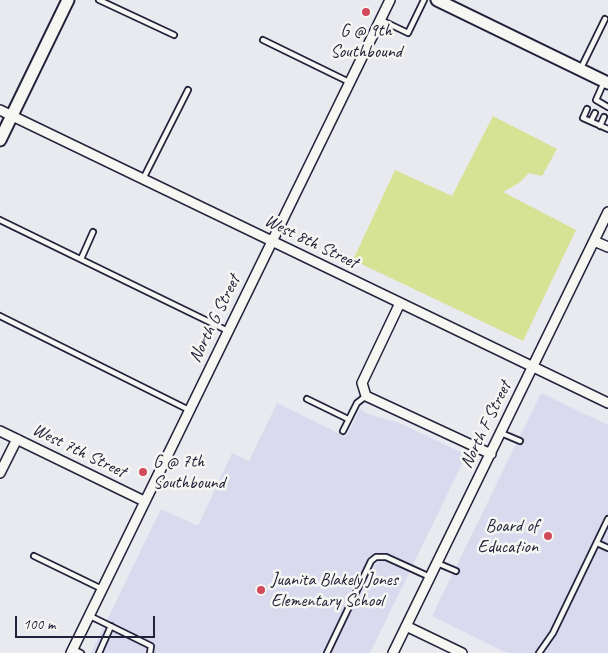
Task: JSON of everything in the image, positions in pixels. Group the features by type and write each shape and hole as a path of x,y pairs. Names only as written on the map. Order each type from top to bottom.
{"street":[{"path":"0,140 68,0"},
{"name":"North G Street","path":"75,652 89,616 144,501 390,0"},
{"path":"437,0 606,82"},
{"name":"West 8th Street","path":"0,110 608,404"},
{"name":"North F Street","path":"393,653 608,212"},
{"path":"594,241 608,248"},
{"path":"400,303 362,384 366,396 490,454"},
{"name":"West 7th Street","path":"0,431 144,501"},
{"path":"0,473 16,439"},
{"path":"406,626 462,653"}],"lane":[{"path":"99,0 174,35"},
{"path":"380,19 408,33 424,0"},
{"path":"580,69 605,19"},
{"path":"262,40 349,82"},
{"path":"606,82 596,102 608,108"},
{"path":"143,179 188,90"},
{"path":"587,109 583,118 608,128"},
{"path":"591,121 595,113"},
{"path":"600,126 604,117"},
{"path":"0,220 228,331"},
{"path":"81,259 94,232"},
{"path":"0,316 189,410"},
{"path":"343,431 357,403 366,396"},
{"path":"307,399 348,419"},
{"path":"501,433 520,441"},
{"path":"540,653 553,633 608,519"},
{"path":"597,543 608,548"},
{"path":"34,556 102,589"},
{"path":"327,653 371,561 376,557 386,557 430,577"},
{"path":"437,563 456,570"},
{"path":"89,616 151,646 150,653"},
{"path":"99,653 112,626"}],"shaded area":[{"path":"541,393 608,425 608,653 507,653 432,616"},
{"name":"Juanita Blakely Jones Elementary School","path":"277,403 346,437 360,409 368,414 399,423 463,453 464,460 370,653 91,653 161,509 198,526 232,453 249,461"}],"green space":[{"path":"493,116 557,149 542,176 529,173 519,183 503,192 576,230 523,341 353,260 395,170 452,196"}],"place":[{"name":"G @ 9th Southbound","path":"366,12"},
{"name":"G @ 7th Southbound","path":"143,472"},
{"name":"Board of Education","path":"548,536"},
{"name":"Juanita Blakely Jones Elementary School","path":"261,590"}]}
